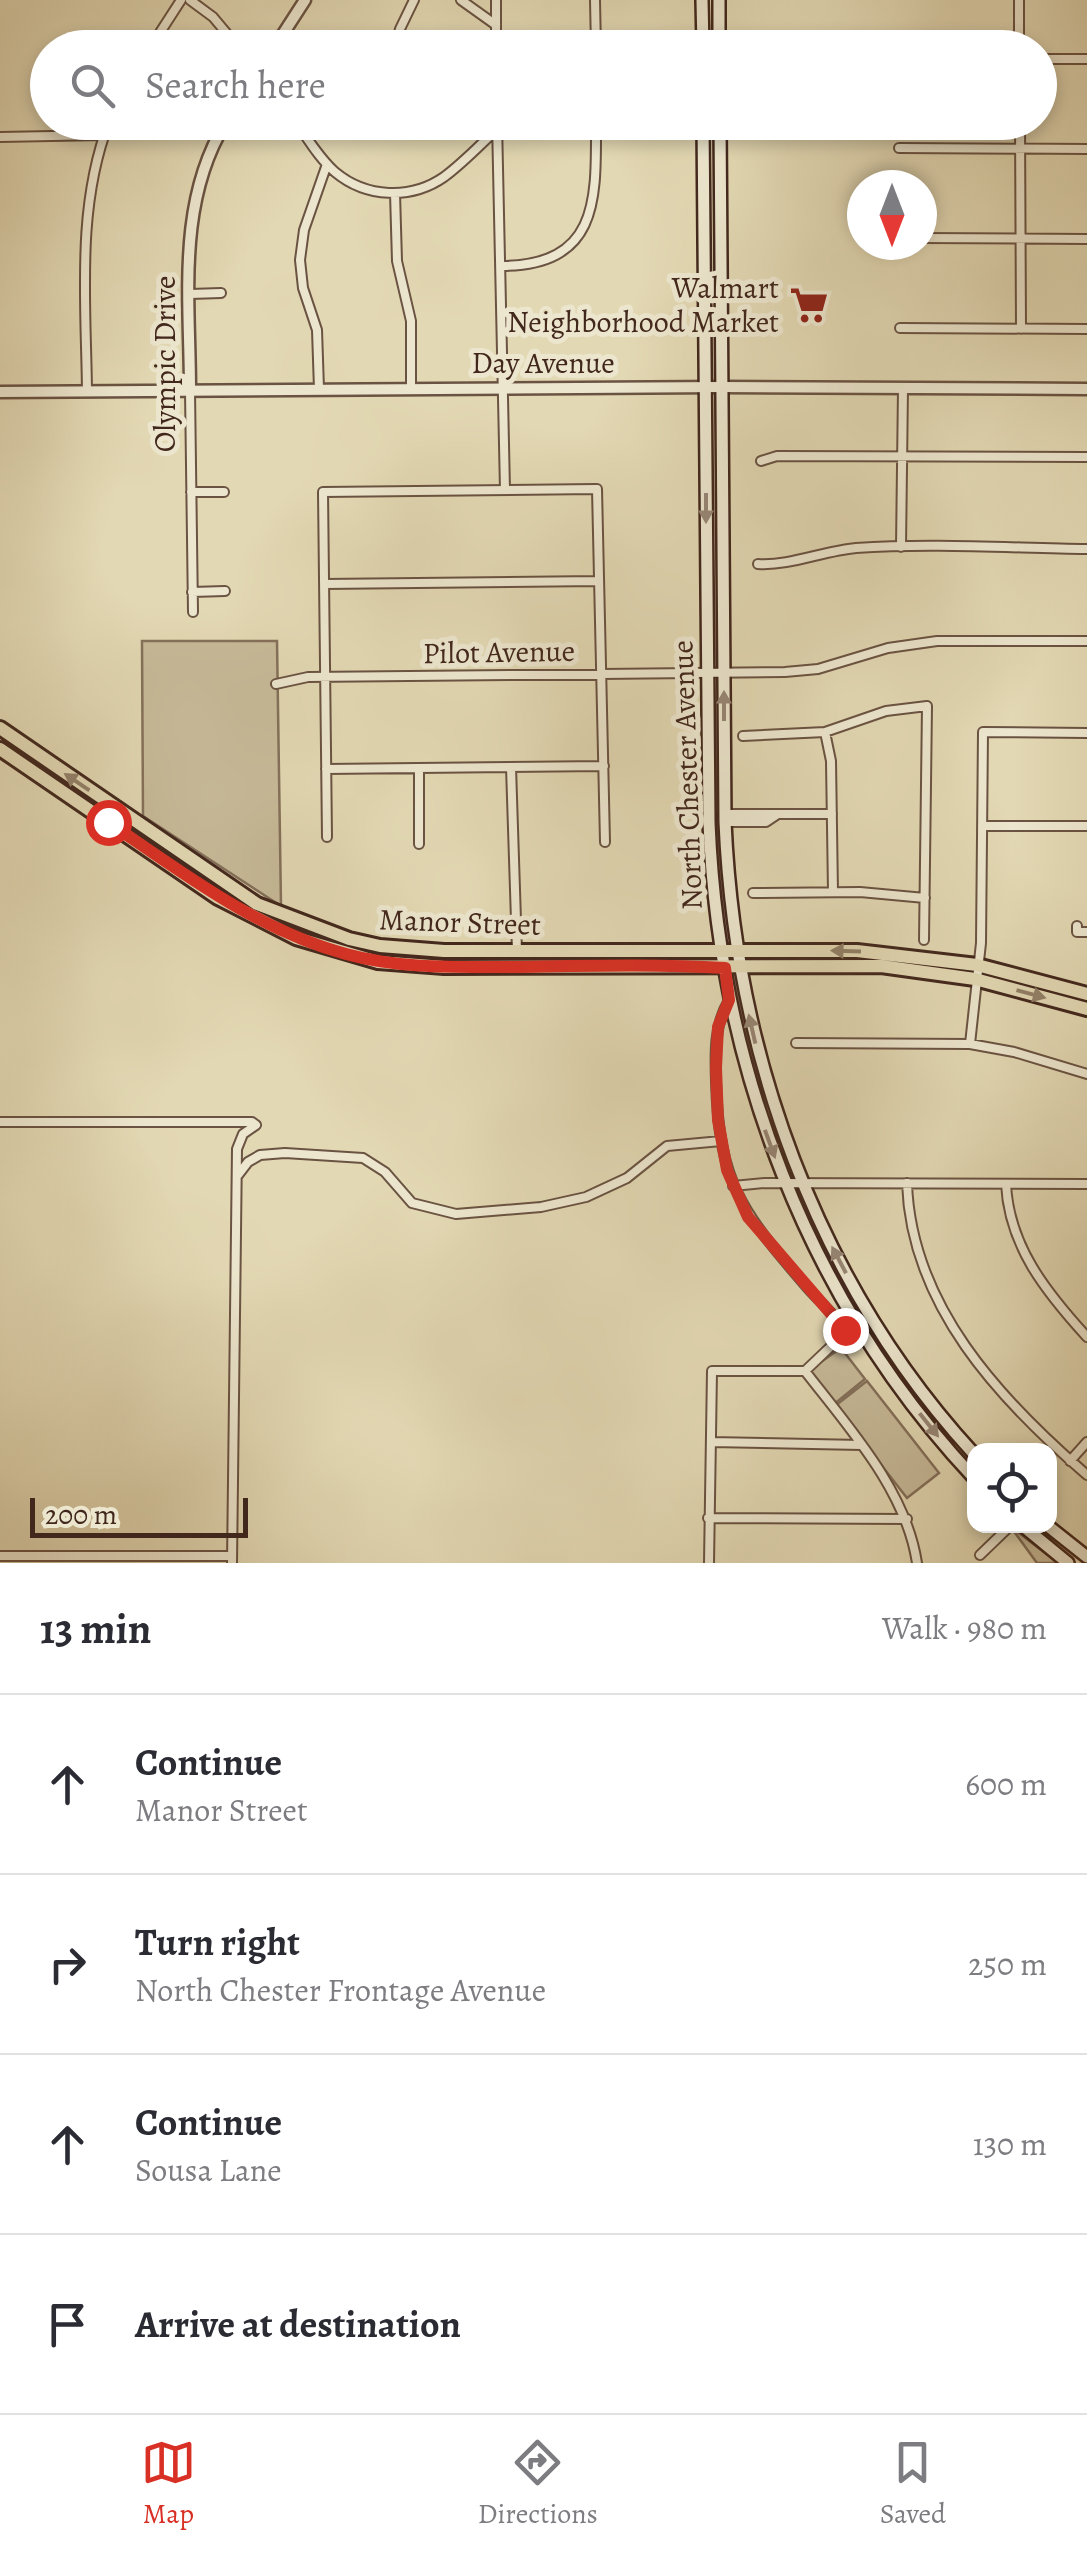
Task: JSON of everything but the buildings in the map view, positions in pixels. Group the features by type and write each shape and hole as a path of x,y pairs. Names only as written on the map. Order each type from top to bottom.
{"main road":[{"path":"702,0 703,30"},
{"path":"719,0 719,30"},
{"name":"North Chester Avenue","path":"703,140 710,845 717,928 729,1000 754,1098 785,1184 821,1262 865,1338 928,1426 967,1469"},
{"path":"704,140 720,170"},
{"name":"North Chester Avenue","path":"720,140 725,818 729,892 744,992 760,1060 803,1184 836,1254 879,1329 967,1445"},
{"path":"704,178 712,182 720,216"},
{"name":"Manor Street","path":"0,728 226,884 275,912 349,939 380,946 444,951 857,950 976,972"},
{"name":"Manor Street","path":"0,749 218,898 296,938 378,962 444,967 862,965 976,972"},
{"path":"976,972 1087,994"},
{"path":"976,972 1087,1009"},
{"path":"1032,1533 1068,1563"},
{"path":"1057,1533 1087,1557"}],"street":[{"path":"162,30 181,0"},
{"path":"190,0 225,30"},
{"path":"285,30 304,0"},
{"path":"400,30 414,0"},
{"path":"461,0 496,25"},
{"path":"496,0 496,30"},
{"path":"596,0 596,30"},
{"path":"1018,0 1019,30"},
{"path":"1057,59 1087,59"},
{"path":"0,137 30,137"},
{"path":"87,392 86,223 103,140"},
{"name":"Olympic Drive","path":"192,612 190,232 195,194 216,140"},
{"path":"309,140 327,164 359,186 395,193 440,180 482,140"},
{"path":"498,140 506,490"},
{"path":"502,266 530,265 552,256 571,243 586,224 596,189 596,140"},
{"path":"1020,140 1021,329"},
{"path":"898,148 1087,149"},
{"path":"319,390 317,330 300,260 304,230 327,164"},
{"path":"395,193 397,261 410,309 412,388"},
{"path":"937,238 1087,239"},
{"path":"190,294 222,294"},
{"path":"900,328 1087,329"},
{"name":"Day Avenue","path":"0,392 705,387 1087,389"},
{"path":"901,547 902,388"},
{"path":"762,461 777,456 1087,457"},
{"path":"327,837 322,492 597,488 605,842"},
{"path":"191,492 224,492"},
{"path":"758,564 773,565 850,548 1087,549"},
{"path":"324,584 598,581"},
{"path":"192,592 225,591"},
{"name":"Pilot Avenue","path":"276,684 325,676 724,674 818,669 888,648 937,641 1087,640"},
{"path":"743,736 826,732 886,711 928,706 924,940"},
{"path":"826,732 831,761 833,892"},
{"path":"970,1044 981,943 983,732 1087,732"},
{"path":"326,769 604,766"},
{"path":"511,767 518,951"},
{"path":"419,768 420,844"},
{"path":"725,818 766,822 778,814 832,814"},
{"path":"982,826 1087,826"},
{"path":"754,893 833,892 925,898"},
{"path":"1078,926 1078,932 1087,932"},
{"path":"709,1563 712,1371 806,1371 846,1332 753,1223 733,1186 721,1141 717,1101 716,1038 721,1012 729,1000"},
{"path":"796,1043 970,1044 1014,1052 1087,1074"},
{"path":"0,1122 256,1125 242,1134 238,1144 232,1560 0,1556"},
{"path":"238,1174 260,1156 285,1153 363,1158 385,1172 412,1203 456,1214 541,1207 586,1196 627,1178 667,1146 721,1141"},
{"path":"907,1184 914,1245 928,1286 947,1320 994,1382 1087,1475"},
{"path":"1006,1184 1009,1216 1026,1260 1087,1337"},
{"path":"733,1186 1087,1184"},
{"path":"806,1371 862,1445 907,1519 917,1563"},
{"path":"711,1442 862,1445"},
{"path":"1070,1461 1087,1442"},
{"path":"708,1518 907,1519"},
{"path":"982,1560 1004,1533"}],"shaded area":[{"path":"142,641 277,641 281,906 143,816"},
{"path":"841,1348 865,1379 833,1405 808,1371"},
{"path":"867,1381 939,1473 907,1498 835,1406"},
{"path":"1015,1533 1058,1563 1037,1563"}],"place":[{"name":"Walmart Neighborhood Market","path":"809,305"}],"route":[{"path":"108,822 218,898 296,938 378,962 444,967 725,968 729,1000 718,1027 716,1068 718,1120 727,1170 748,1217 845,1330"}]}
